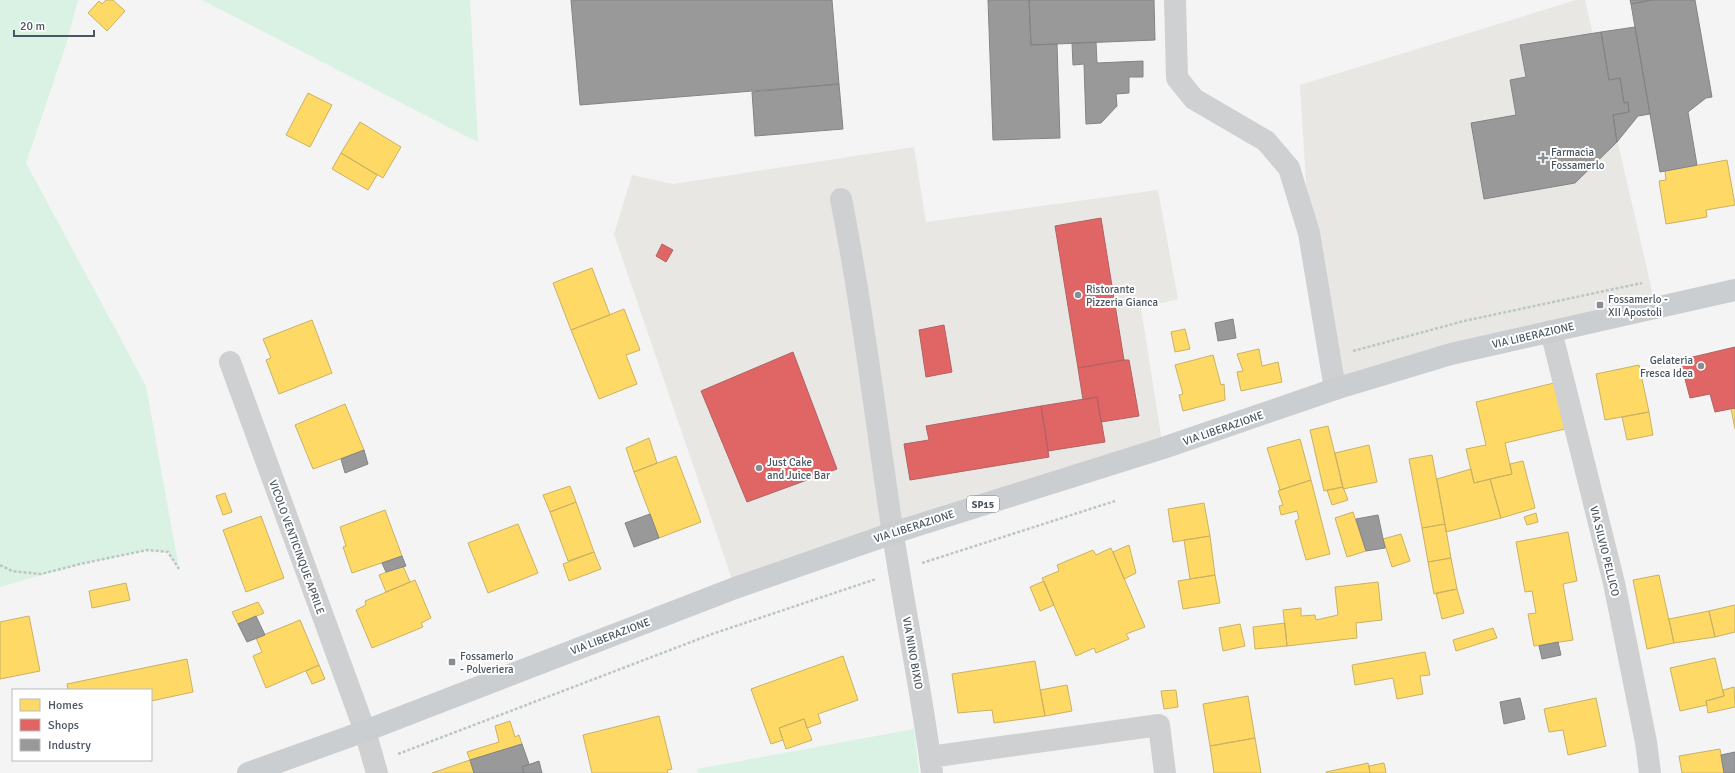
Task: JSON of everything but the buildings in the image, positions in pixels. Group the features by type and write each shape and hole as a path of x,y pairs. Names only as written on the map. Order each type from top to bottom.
{"main road":[{"name":"VIA LIBERAZIONE","path":"248,773 365,731 735,588 893,533 1163,448 1335,389 1450,354 1735,290"}],"street":[{"path":"1175,0 1177,78 1194,99 1266,141 1289,168 1309,232 1335,389"},
{"name":"VIA NINO BIXIO","path":"841,199 854,263 893,533 931,765"},
{"name":"VIA SILVIO PELLICO","path":"1551,331 1614,583 1646,742 1650,773"},
{"name":"VICOLO VENTICINQUE APRILE","path":"230,362 365,731 375,768"},
{"path":"931,765 1159,725 1165,773"}],"path":[{"path":"1329,358 1464,321 1650,282"},
{"path":"375,768 712,634 899,571 1115,502"},
{"path":"0,565 12,570 41,574 147,550 168,552 179,569"}],"shaded area":[{"path":"1576,0 1585,0 1656,308 1335,389 1309,233 1300,85"},
{"path":"914,147 926,222 1158,190 1178,299 1141,308 1163,448 735,588 614,234 632,175 673,184"}],"green space":[{"path":"0,0 78,0 67,42 26,163 146,386 179,569 168,552 147,550 80,564 0,587"},
{"path":"202,0 470,0 478,142 450,128"},
{"path":"914,729 919,773 698,773 697,769"}],"place":[{"name":"Farmacia Fossamerlo","path":"1543,158"},
{"name":"Ristorante Pizzeria Gianca","path":"1078,295"},
{"name":"Fossamerlo - XII Apostoli","path":"1600,305"},
{"name":"Gelateria Fresca Idea","path":"1701,366"},
{"name":"Just Cake and Juice Bar","path":"759,468"},
{"name":"Fossamerlo - Polveriera","path":"452,662"}]}
